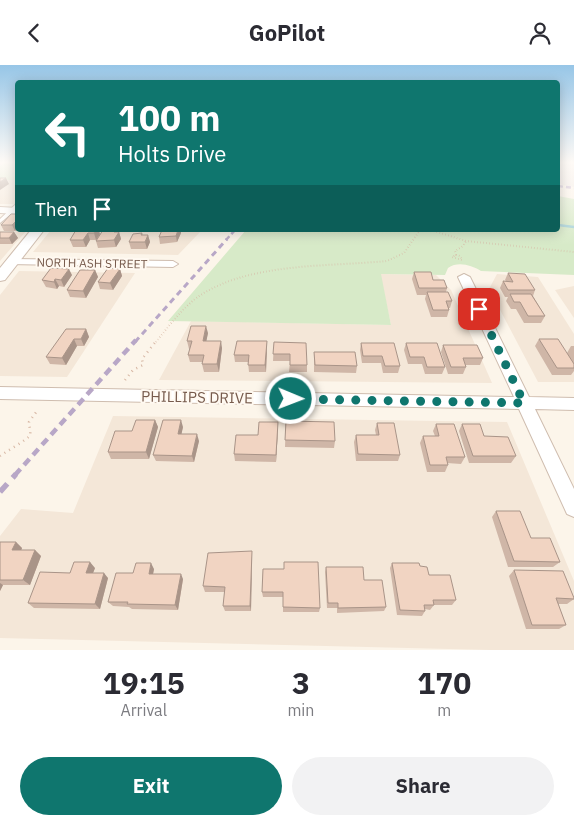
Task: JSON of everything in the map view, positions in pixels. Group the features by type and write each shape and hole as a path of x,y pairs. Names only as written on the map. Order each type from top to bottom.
{"street":[{"path":"0,210 15,209"},
{"path":"0,277 36,232"},
{"name":"NORTH ASH STREET","path":"12,262 173,264"},
{"path":"461,267 574,508"},
{"name":"PHILLIPS DRIVE","path":"0,393 574,404"}],"lane":[{"path":"0,222 15,209"}],"path":[{"path":"125,380 133,370 143,365 142,359 183,310 212,289 230,281 265,272 387,261 404,253 419,232"},
{"path":"437,232 466,241 574,252"},
{"path":"461,267 462,258 456,255 455,251 466,241"},
{"path":"0,456 15,445 28,439 30,435 30,422 37,411"}],"shaded area":[{"path":"0,190 15,190 15,204 0,204"},
{"path":"15,216 15,232 25,232 0,261 0,217"},
{"path":"49,232 200,232 178,255 33,252"},
{"path":"19,271 135,273 67,377 0,376 0,295"},
{"path":"380,274 436,275 451,290 492,383 159,380 191,321 391,325"},
{"path":"497,274 538,277 574,334 574,382 538,382 489,289"},
{"path":"574,286 574,318 555,290"},
{"path":"113,416 507,422 574,581 574,650 490,650 0,638 0,536 21,509 73,513"}],"green space":[{"path":"560,196 574,199 574,275 481,271 460,264 448,268 445,275 381,274 391,325 168,321 244,232 560,232"}],"building":[{"path":"11,214 15,214 15,222 12,225 1,225"},
{"path":"0,232 14,232 9,238 0,238"},
{"path":"75,232 95,232 88,233 83,240 70,240"},
{"path":"102,232 119,232 114,240 96,241"},
{"path":"161,232 177,232 176,236 159,237"},
{"path":"142,233 141,235 148,235 145,242 129,242 133,234"},
{"path":"51,268 69,269 61,280 55,279 54,282 42,280"},
{"path":"108,268 120,269 110,283 98,282"},
{"path":"80,270 95,270 83,291 67,290"},
{"path":"414,272 431,272 433,280 444,280 447,288 419,288"},
{"path":"508,273 525,274 535,290 508,290 503,281 513,282"},
{"path":"427,292 448,292 452,301 446,301 449,310 433,310"},
{"path":"510,294 531,294 545,316 528,316 520,302 514,302"},
{"path":"191,326 206,326 203,341 221,341 217,364 202,364 204,355 188,355 192,341 187,341"},
{"path":"66,329 86,329 81,339 74,339 62,358 46,357"},
{"path":"539,339 558,339 574,364 574,368 557,368"},
{"path":"237,341 267,341 265,365 248,365 249,355 234,355"},
{"path":"274,342 306,343 307,365 290,365 290,354 273,354"},
{"path":"361,343 394,343 400,366 385,366 382,356 363,356"},
{"path":"406,343 437,343 445,367 427,367 424,357 410,357"},
{"path":"443,345 477,345 483,358 463,358 466,367 451,367"},
{"path":"314,352 355,352 357,366 315,365"},
{"path":"136,420 155,420 146,452 108,452 115,431 132,431"},
{"path":"163,420 181,420 178,434 197,434 192,456 153,455"},
{"path":"286,421 334,422 335,441 285,440"},
{"path":"259,422 278,422 276,455 234,454 236,435 258,435"},
{"path":"377,423 394,423 400,455 358,454 356,435 379,435"},
{"path":"436,424 454,424 465,457 446,457 448,465 430,465 423,436 439,436"},
{"path":"462,424 480,424 484,436 508,437 516,456 473,456"},
{"path":"496,511 520,511 531,538 550,538 560,562 514,561"},
{"path":"0,542 16,542 12,550 35,550 23,580 0,580"},
{"path":"252,551 250,606 223,606 225,587 203,586 208,553"},
{"path":"74,562 90,562 86,573 104,573 95,604 28,603 40,572 70,573"},
{"path":"284,562 318,562 320,608 283,607 283,592 262,592 263,569 284,569"},
{"path":"136,563 151,563 149,574 181,574 175,605 108,602 116,573 133,573"},
{"path":"392,563 419,563 420,566 427,567 429,575 450,575 456,600 433,600 434,605 424,605 425,611 400,610"},
{"path":"326,567 363,567 364,580 382,580 386,607 338,608 338,603 328,603"},
{"path":"514,570 563,571 574,598 556,598 566,625 532,625"}],"waterway":[{"path":"560,225 574,227"}],"railway":[{"path":"226,240 233,232"},
{"path":"135,342 227,239"},
{"path":"15,475 136,340"},
{"path":"0,492 16,474"}],"route":[{"path":"291,399 524,403 479,309"}]}
